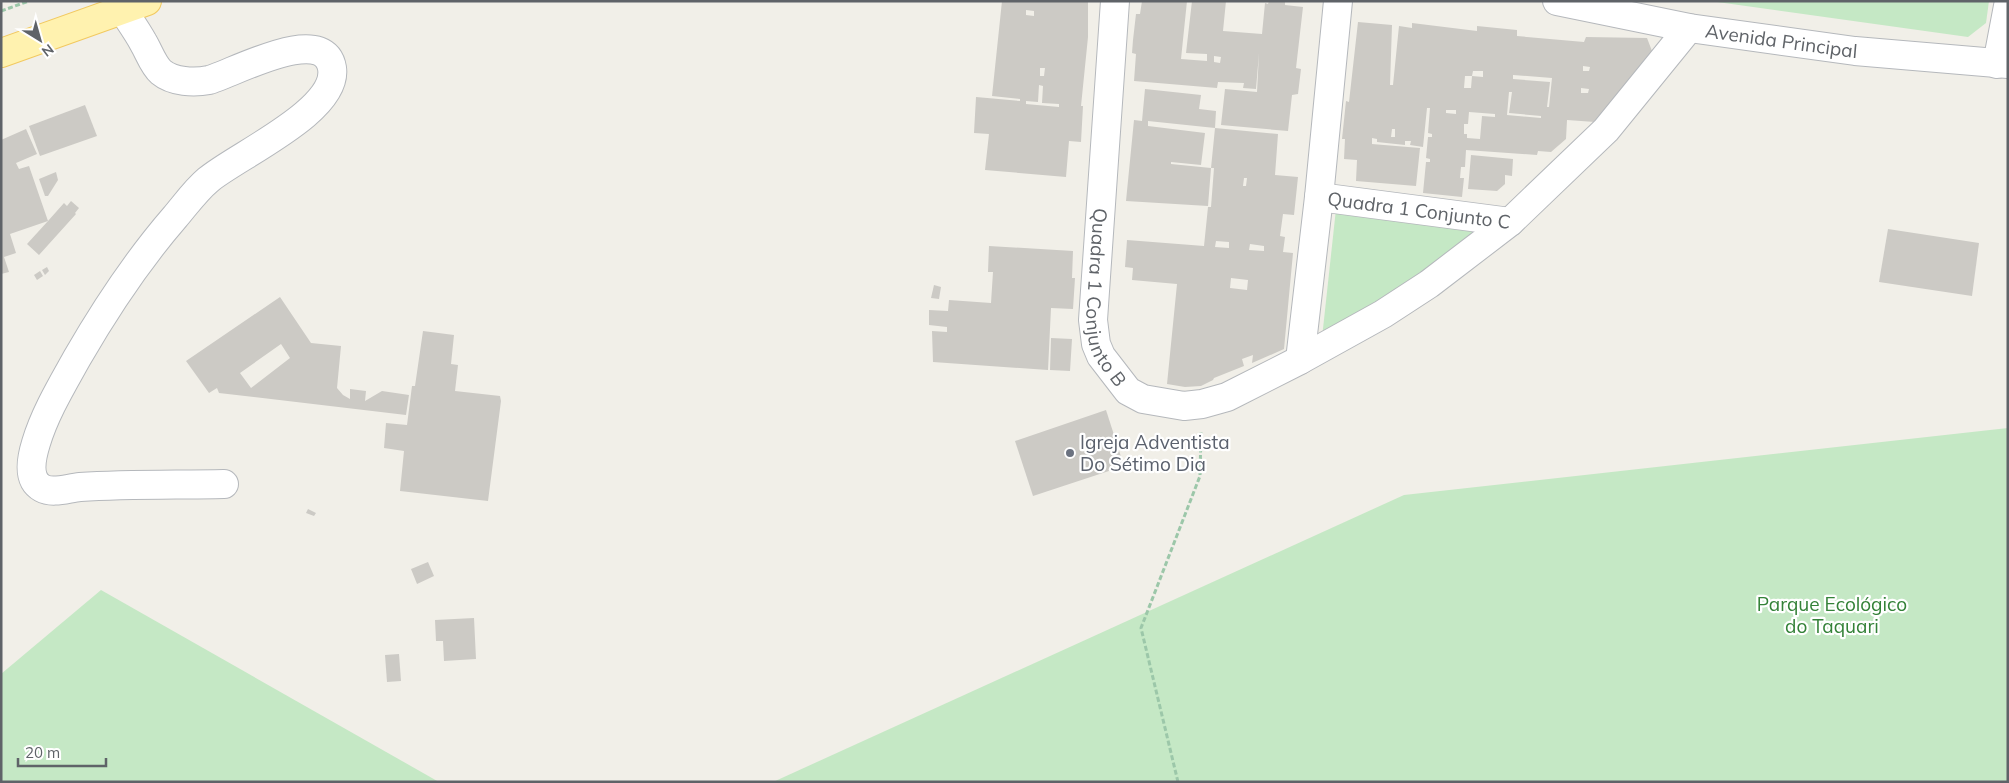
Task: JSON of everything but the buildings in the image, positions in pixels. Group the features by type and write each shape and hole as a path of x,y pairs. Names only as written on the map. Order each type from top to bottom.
{"main road":[{"path":"1,52 134,5"}],"street":[{"name":"Quadra 1 Conjunto B","path":"1115,1 1093,320 1096,344 1101,356 1128,391 1143,399 1184,406 1202,404 1227,397 1300,360 1383,314 1429,284 1510,222"},
{"name":"Quadra 1 Conjunto C","path":"1338,1 1319,197 1510,222 1606,130 1689,28"},
{"name":"Avenida Principal","path":"1568,2 1689,28 1855,51 2002,64"},
{"path":"134,5 142,40 155,64 162,72 174,78 193,82 210,80 283,52 309,49 320,51 329,59 332,70 329,84 318,104 208,180 153,243 120,286 69,371 48,412 32,458 34,482 42,489 55,490 80,487 224,484"},
{"path":"2002,64 2008,6"},
{"path":"1300,360 1319,197"}],"path":[{"path":"1,11 29,1"},
{"path":"1178,782 1141,628 1200,476 1202,404"}],"green space":[{"path":"1710,1 1989,1 1986,23 1968,37"},
{"path":"1336,209 1486,229 1322,338"},
{"name":"Parque Ecológico do Taquari","path":"2008,428 2008,782 773,782 1404,495"},
{"path":"101,590 439,782 1,782 1,674"}],"place":[{"name":"Igreja Adventista Do Sétimo Dia","path":"1070,453"}]}
